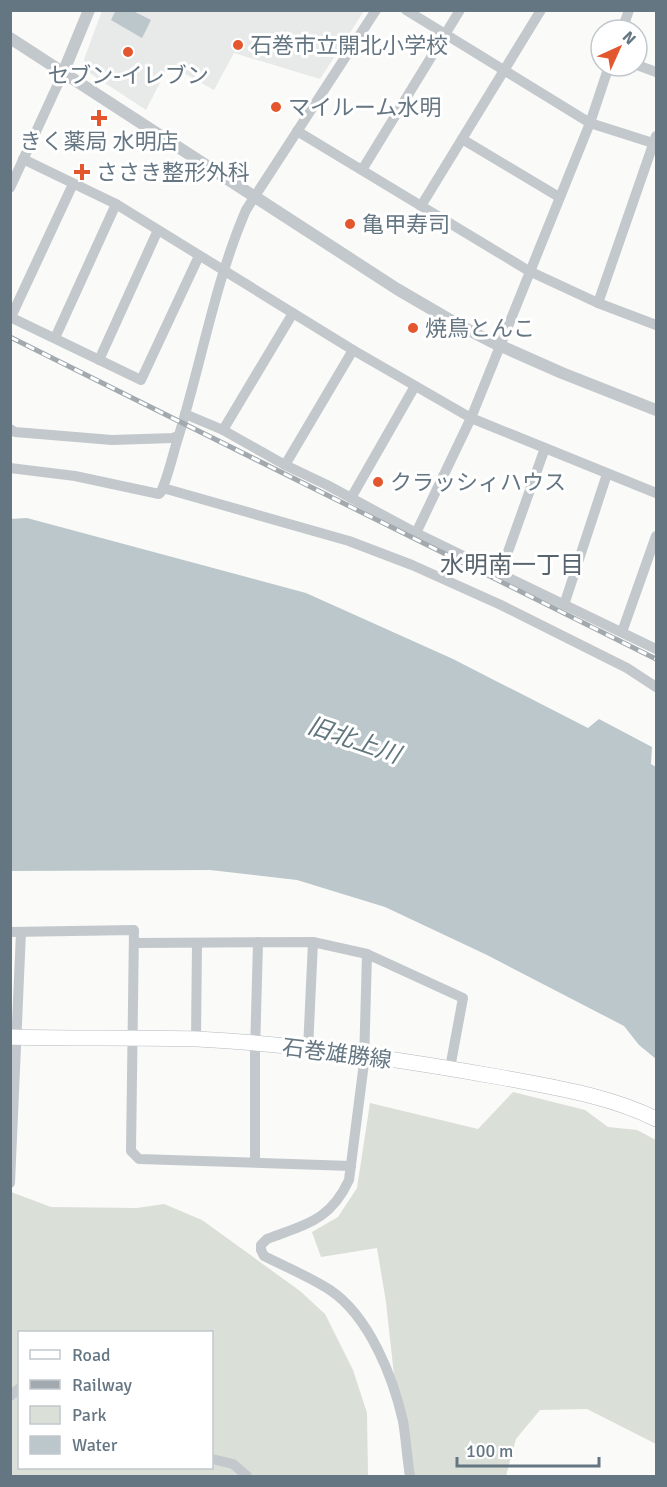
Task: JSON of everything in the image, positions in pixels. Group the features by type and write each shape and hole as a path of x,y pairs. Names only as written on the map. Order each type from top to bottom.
{"main road":[{"name":"石巻雄勝線","path":"14,1037 196,1039 363,1055 450,1068 594,1097 641,1111 657,1119"}],"street":[{"path":"11,184 63,73 89,10"},
{"path":"10,468 75,476 159,494 163,488 185,414 235,236 253,197 376,10"},
{"path":"406,10 590,123 656,141 598,303"},
{"path":"362,170 460,10"},
{"path":"421,206 541,10"},
{"path":"10,38 253,197 397,289 457,324 571,377 657,410"},
{"path":"416,533 471,418 590,123 605,78"},
{"path":"297,131 529,272 598,303 657,325"},
{"path":"462,139 559,197"},
{"path":"23,159 116,204 353,350 471,418 657,493"},
{"path":"73,184 11,317 141,381 199,256"},
{"path":"55,338 116,204"},
{"path":"99,360 158,230"},
{"path":"223,430 293,313"},
{"path":"285,465 353,350"},
{"path":"351,498 415,386"},
{"path":"185,414 223,430 416,533 657,649"},
{"path":"10,429 15,432 112,440 178,436"},
{"path":"500,574 545,448"},
{"path":"564,605 607,474"},
{"path":"163,488 349,540 412,565 501,605 627,668 657,687"},
{"path":"622,632 657,536"},
{"path":"10,1183 16,932 134,930 131,1151 139,1159 351,1166"},
{"path":"255,1162 258,942"},
{"path":"135,943 313,942 367,954 463,998 450,1068"},
{"path":"308,1049 313,942"},
{"path":"196,1039 197,943"},
{"path":"367,954 364,1063 349,1180 342,1196 328,1212 318,1219 267,1239 261,1245 261,1250 264,1256 330,1290 360,1318 381,1356 403,1421 410,1476"},
{"path":"213,1459 233,1464 247,1476"}],"shaded area":[{"name":"石巻市立開北小学校","path":"102,11 364,11 320,79 234,53 214,90 169,65 146,110 88,72 84,59"}],"green space":[{"path":"513,1092 585,1110 608,1127 637,1130 656,1140 656,1444 587,1409 540,1410 516,1439 506,1476 405,1476 386,1302 377,1248 321,1257 312,1232 338,1217 357,1188 370,1103 478,1129"},
{"path":"11,1192 51,1207 137,1208 164,1204 202,1220 300,1291 325,1314 353,1370 367,1413 368,1476 11,1476"}],"water":[{"path":"116,10 133,11 151,20 142,38 111,20"},
{"name":"旧北上川","path":"27,518 306,593 453,659 588,728 599,719 652,747 651,764 656,767 656,1059 639,1045 624,1026 487,955 385,907 297,880 210,870 11,871 10,519"}],"railway":[{"path":"10,337 656,659"}],"place":[{"name":"石巻市立開北小学校","path":"238,45"},
{"name":"セブン-イレブン","path":"128,52"},
{"name":"マイルーム水明","path":"276,107"},
{"name":"きく薬局 水明店","path":"99,118"},
{"name":"ささき整形外科","path":"82,172"},
{"name":"亀甲寿司","path":"350,224"},
{"name":"焼鳥とんこ","path":"413,328"},
{"name":"クラッシィハウス","path":"378,482"}],"district":[{"name":"水明南一丁目","path":"512,565"}]}
